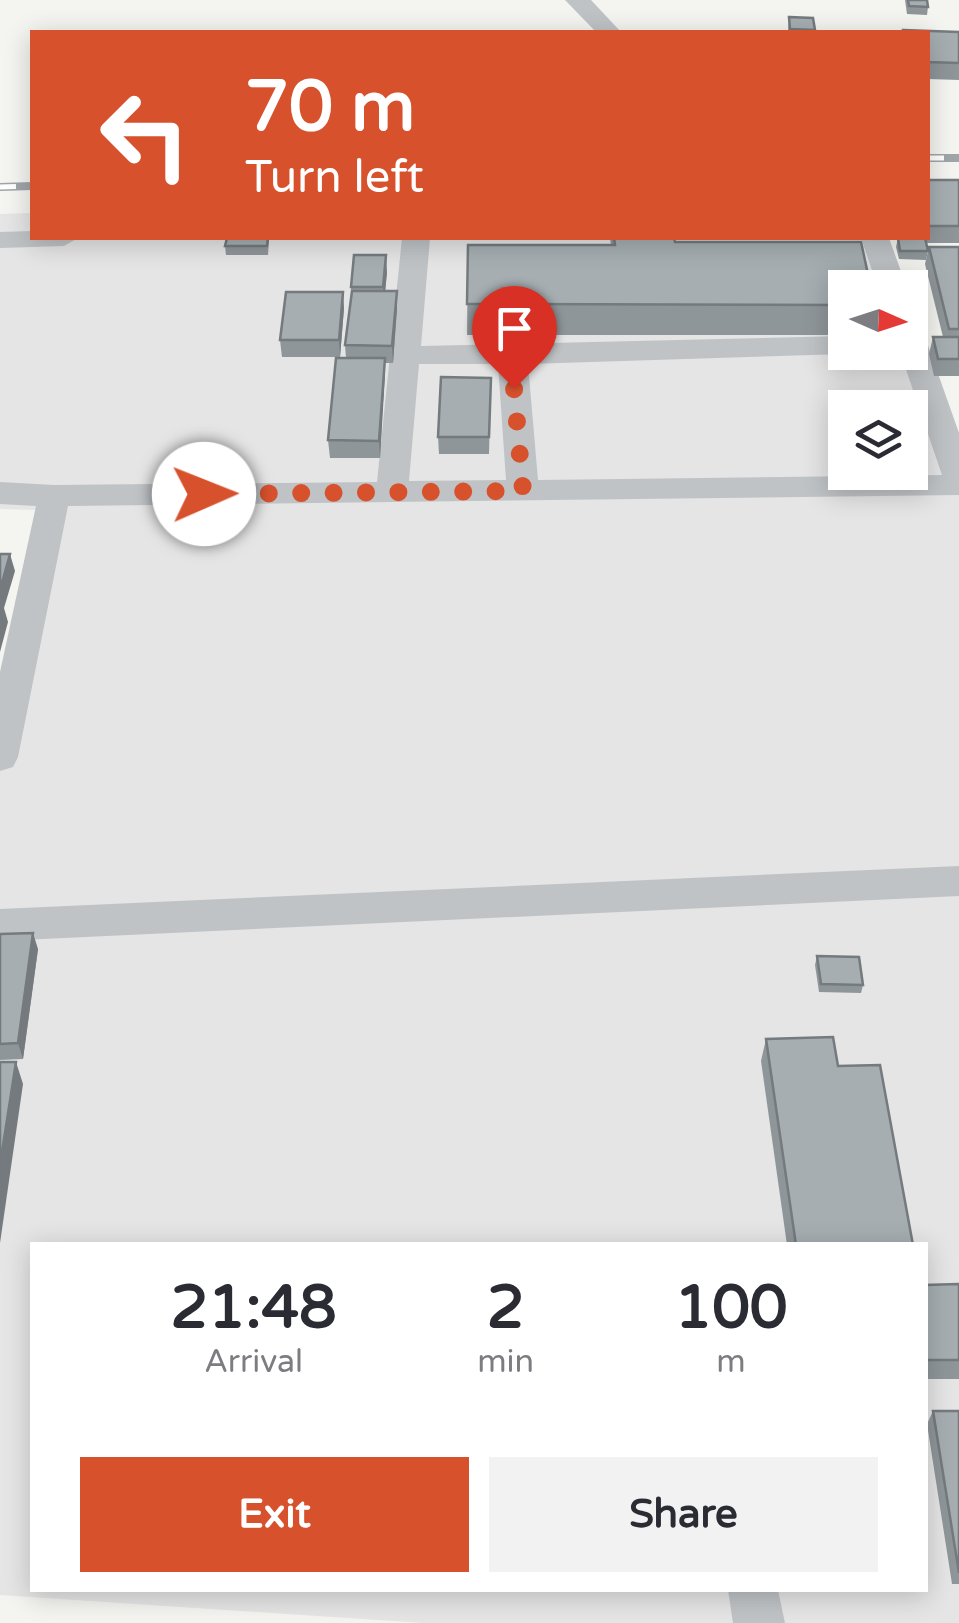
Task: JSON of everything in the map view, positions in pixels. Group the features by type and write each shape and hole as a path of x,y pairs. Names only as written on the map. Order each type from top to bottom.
{"street":[{"path":"578,0 607,30"},
{"path":"0,240 30,239"},
{"path":"392,492 416,240"},
{"path":"877,240 887,270"},
{"path":"405,355 828,345"},
{"path":"512,354 523,491"},
{"path":"921,370 959,478"},
{"path":"0,494 959,485"},
{"path":"0,756 54,496"},
{"path":"0,925 959,881"},
{"path":"753,1592 759,1623"}],"shaded area":[{"path":"30,213 30,240 883,240 892,270 828,270 828,370 924,370 959,480 959,1623 424,1623 0,1595 0,732 38,510 0,509 0,214"}],"building":[{"path":"908,0 927,0 928,7 909,6"},
{"path":"789,17 813,18 815,30 790,29"},
{"path":"930,31 959,32 959,63 930,62"},
{"path":"930,180 959,180 959,226 930,226"},
{"path":"226,240 268,240 267,246 225,246"},
{"path":"614,240 861,242 867,270 828,270 828,305 467,304 468,245 615,245"},
{"path":"898,240 925,240 928,251 900,251"},
{"path":"929,247 959,247 959,329 949,329"},
{"path":"354,255 386,255 383,287 351,287"},
{"path":"352,291 397,291 392,346 345,345"},
{"path":"286,292 343,292 339,340 280,340"},
{"path":"933,337 959,337 959,359 938,359"},
{"path":"336,358 385,358 379,441 328,440"},
{"path":"441,377 491,378 489,437 438,437"},
{"path":"0,554 10,554 0,590"},
{"path":"33,933 18,1043 0,1044 0,934"},
{"path":"817,956 859,957 863,985 821,984"},
{"path":"833,1037 838,1066 880,1065 912,1242 796,1242 766,1039"},
{"path":"0,1062 16,1062 0,1165"},
{"path":"959,1284 959,1360 928,1360 928,1285"},
{"path":"933,1411 959,1411 959,1573"}],"railway":[{"path":"930,158 959,158"},
{"path":"0,187 30,186"}],"route":[{"path":"204,494 523,491 514,388"}]}
